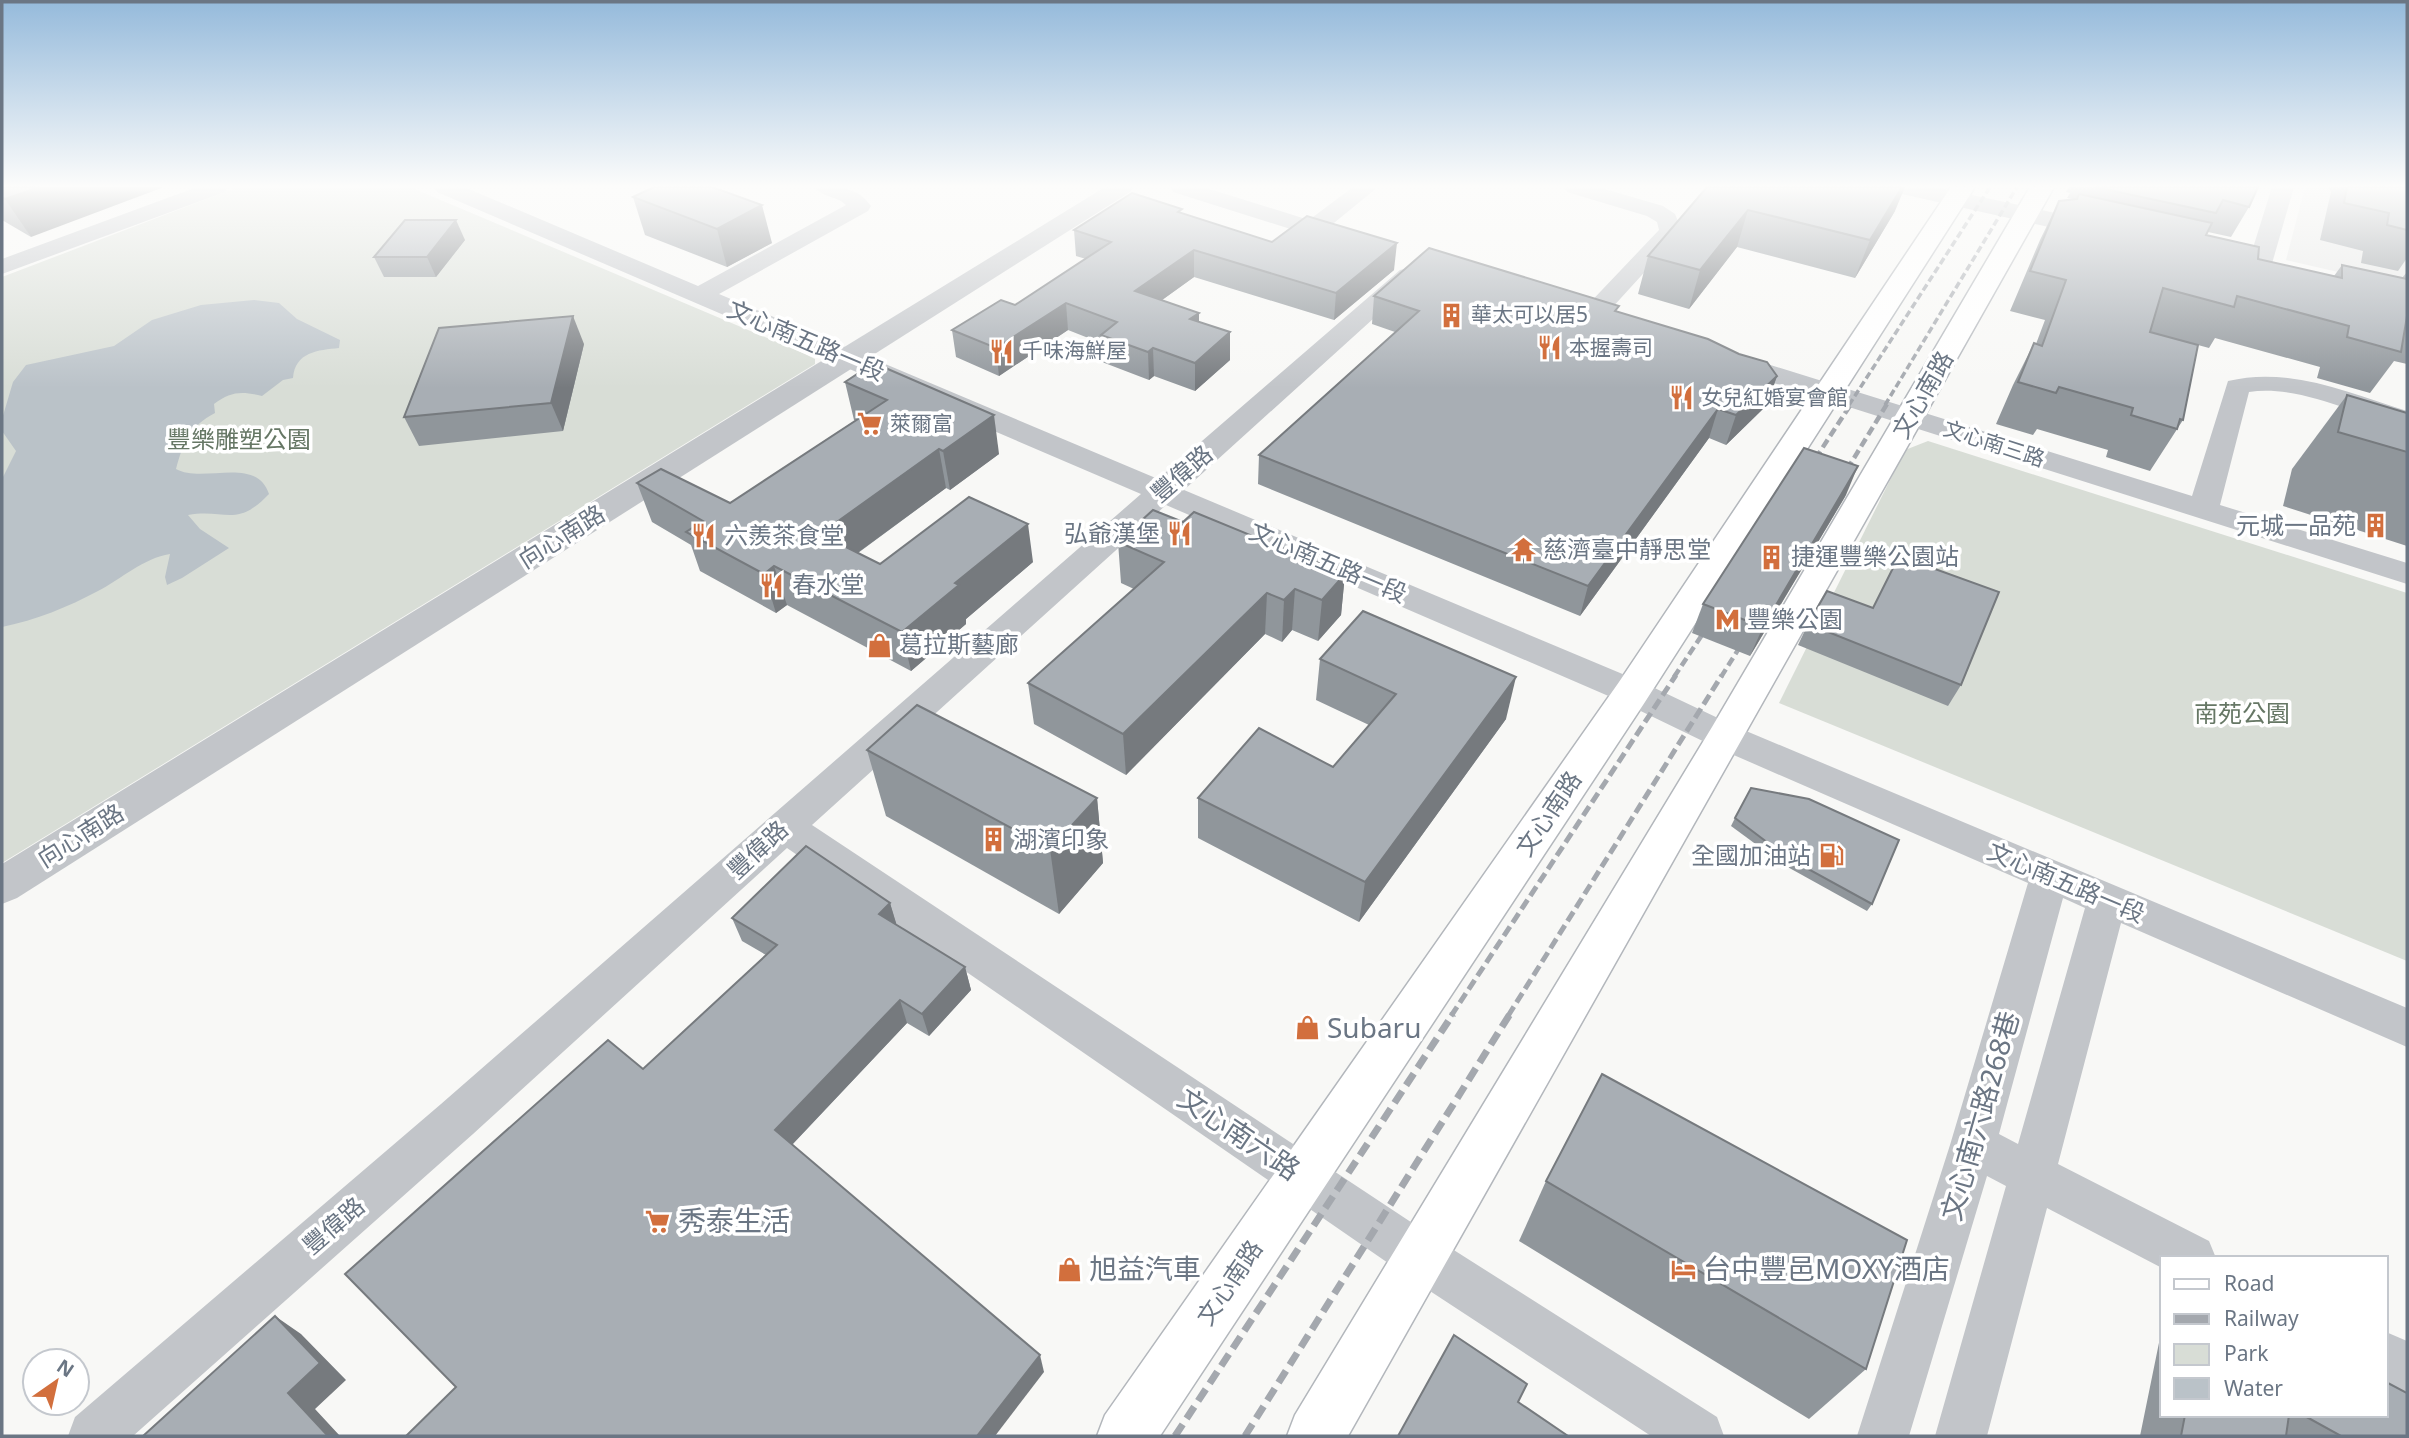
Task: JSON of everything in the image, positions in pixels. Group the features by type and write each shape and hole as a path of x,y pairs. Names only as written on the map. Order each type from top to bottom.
{"main road":[{"name":"文心南路","path":"1126,1436 1632,692 1919,254"},
{"name":"文心南路","path":"1316,1436 1726,737 2003,254"}],"street":[{"path":"2,267 37,254"},
{"name":"文心南五路一段","path":"603,254 1632,692 1726,737 2407,1028"},
{"path":"699,295 773,254"},
{"name":"向心南路","path":"2,886 1014,254"},
{"path":"1591,316 1649,254"},
{"path":"2259,267 2263,254"},
{"path":"2233,261 2286,274"},
{"name":"豐偉路","path":"94,1436 457,1119 1418,262"},
{"path":"1564,308 1617,325"},
{"name":"文心南三路","path":"1710,354 2407,574"},
{"path":"2203,511 2237,387 2248,382 2286,384 2407,420"},
{"name":"文心南六路","path":"784,826 1421,1257 1698,1436"},
{"name":"文心南六路268巷","path":"1883,1436 1973,1145 2050,876"},
{"path":"1961,1436 2107,900"},
{"path":"1973,1145 2188,1256"},
{"path":"2388,1358 2407,1368"}],"shaded area":[{"path":"2288,254 2407,254 2407,288 2286,260"}],"green space":[{"name":"豐樂雕塑公園","path":"62,254 569,254 805,354 815,359 815,364 2,863 2,277"},
{"name":"南苑公園","path":"1928,441 2407,593 2407,961 1779,703 1905,450"}],"water":[{"path":"254,300 279,303 297,319 340,340 339,348 316,352 303,358 295,369 293,378 283,380 262,396 237,393 220,400 214,404 215,413 199,424 185,443 176,469 187,473 228,472 253,476 262,482 269,494 258,505 239,514 188,515 200,529 229,548 167,585 165,577 170,554 160,556 75,602 39,617 2,627 2,479 16,451 2,431 2,419 13,382 26,365 114,346 152,320 201,305"}],"building":[{"path":"376,254 429,254 427,257 374,257"},
{"path":"1093,254 1188,254 1135,291 1199,313 1190,319 1230,332 1195,363 1153,348 1148,352 1101,335 1117,322 1066,303 996,348 952,330 1001,300 1015,305"},
{"path":"1208,254 1383,254 1336,293"},
{"path":"1422,254 1449,254 1619,306 1615,311 1708,339 1739,354 1767,362 1777,376 1736,415 1718,409 1588,586 1259,455 1419,311 1374,296"},
{"path":"1650,254 1713,254 1700,270 1648,256"},
{"path":"2037,254 2258,254 2258,259 2342,278 2342,265 2407,279 2407,316 2401,352 2347,337 2349,326 2237,296 2234,307 2163,288 2150,332 2198,345 2183,420 2180,419 2177,429 2131,415 2133,408 2059,387 2056,393 2018,382 2034,343 2042,346 2066,280 2030,271"},
{"path":"573,316 551,403 404,417 439,328"},
{"path":"874,363 994,415 943,451 939,449 820,534 880,564 969,497 1028,524 955,583 959,585 902,632 774,566 764,574 686,532 703,521 637,483 661,469 730,503 887,400 845,382"},
{"path":"2347,395 2407,413 2407,452 2338,432"},
{"path":"1804,448 1858,466 1763,627 1703,604"},
{"path":"1153,510 1183,522 1194,512 1345,574 1322,600 1295,589 1284,600 1267,593 1123,734 1028,683 1164,562 1118,542"},
{"name":"捷運豐樂公園站","path":"1899,556 1999,592 1961,685 1808,624 1827,591 1873,608"},
{"path":"1363,611 1516,677 1365,882 1198,798 1259,728 1333,767 1396,694 1320,659"},
{"path":"917,705 1097,798 1050,849 867,750"},
{"name":"全國加油站","path":"1751,788 1809,799 1899,840 1872,904 1788,858 1735,818"},
{"name":"秀泰生活","path":"806,846 890,903 879,914 965,967 922,1014 900,1000 775,1130 1040,1355 977,1436 406,1436 456,1387 345,1274 608,1040 643,1069 777,945 732,918"},
{"path":"1602,1074 1907,1240 1866,1369 1546,1181"},
{"path":"275,1316 320,1363 288,1393 328,1436 143,1436"},
{"path":"1454,1335 1527,1384 1518,1402 1568,1436 1398,1436"},
{"path":"2388,1383 2407,1393 2407,1436 2341,1436 2307,1417 2388,1417"},
{"path":"2185,1417 2289,1417 2286,1436 2181,1436"}],"railway":[{"path":"1849,405 1947,254"},
{"path":"1885,405 1976,254"},
{"path":"1808,470 1851,404"},
{"path":"1840,481 1887,404"},
{"path":"1674,677 1712,620"},
{"path":"1721,677 1748,634"},
{"path":"1451,1016 1676,675"},
{"path":"1508,1016 1722,675"},
{"path":"1175,1436 1453,1014"},
{"path":"1245,1436 1510,1014"}],"place":[{"name":"華太可以居5","path":"1451,315"},
{"name":"本握壽司","path":"1549,348"},
{"name":"千味海鮮屋","path":"1002,351"},
{"name":"女兒紅婚宴會館","path":"1681,398"},
{"name":"萊爾富","path":"870,424"},
{"name":"元城一品苑","path":"2376,526"},
{"name":"弘爺漢堡","path":"1180,534"},
{"name":"六羨茶食堂","path":"704,536"},
{"name":"慈濟臺中靜思堂","path":"1523,550"},
{"name":"捷運豐樂公園站","path":"1771,557"},
{"name":"春水堂","path":"772,585"},
{"name":"豐樂公園","path":"1727,620"},
{"name":"葛拉斯藝廊","path":"879,645"},
{"name":"湖濱印象","path":"993,840"},
{"name":"全國加油站","path":"1831,856"},
{"name":"Subaru","path":"1307,1028"},
{"name":"秀泰生活","path":"658,1221"},
{"name":"旭益汽車","path":"1069,1269"},
{"name":"台中豐邑MOXY酒店","path":"1683,1269"}]}
